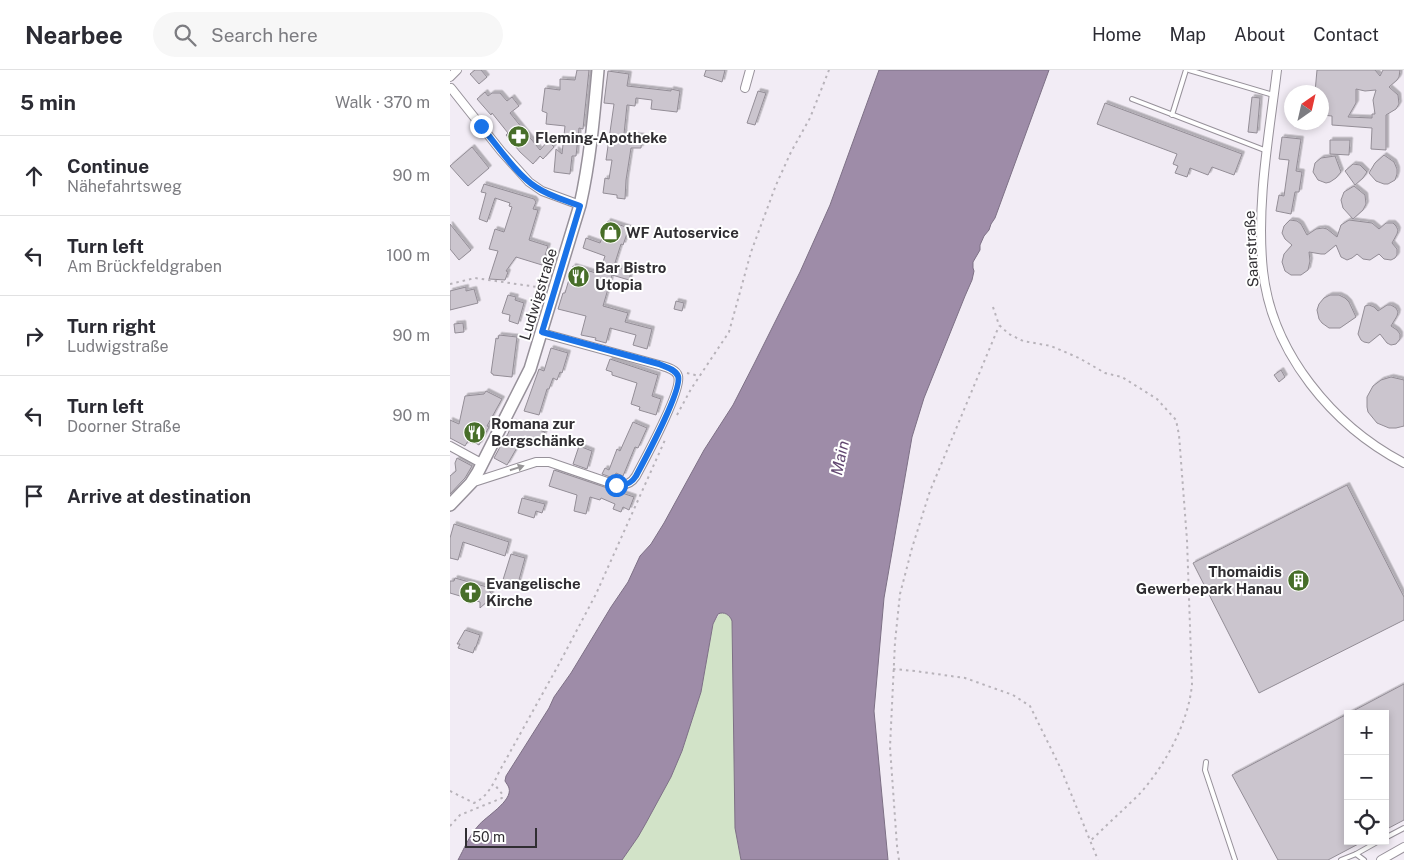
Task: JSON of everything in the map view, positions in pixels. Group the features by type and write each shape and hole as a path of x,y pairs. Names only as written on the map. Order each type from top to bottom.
{"main road":[{"name":"Ludwigstraße","path":"450,505 471,483 483,464 527,378 580,206 590,152 598,70"}],"street":[{"path":"457,70 450,78 450,88 529,182 542,191 580,206"},
{"path":"745,88 750,70"},
{"name":"Saarstraße","path":"1278,70 1267,151 1261,228 1263,271 1271,306 1279,329 1297,365 1315,391 1344,422 1378,448 1404,463"},
{"path":"471,483 536,462 549,462 616,485 631,483 661,427 680,381 675,371 659,364 542,332"},
{"path":"450,446 483,464"},
{"path":"1381,860 1404,848"}],"lane":[{"path":"1172,114 1188,70 1274,95"},
{"path":"1132,99 1267,151"},
{"path":"1206,762 1204,770 1235,860"},
{"path":"1389,836 1404,828"},
{"path":"1341,860 1372,845"},
{"path":"1356,854 1364,860"}],"path":[{"path":"676,418 699,376 729,332 751,252 776,185 791,152 810,118 829,70"},
{"path":"450,284 475,278 555,290"},
{"path":"993,306 999,325 1009,334 1023,341 1051,346 1079,358 1105,374 1122,377 1157,399 1176,420 1180,435 1187,540 1192,684 1190,700 1183,721 1156,774 1142,792 1090,841"},
{"path":"900,860 897,846 890,747 893,669 900,594 927,500 999,325"},
{"path":"675,371 699,376"},
{"path":"471,810 474,803 482,799 494,784 596,594 668,435"},
{"path":"893,669 965,678 1013,695 1030,706 1061,769 1098,860"},
{"path":"450,826 460,815 502,798 503,795 494,784"},
{"path":"450,791 474,803"}],"green space":[{"path":"720,613 728,615 732,621 735,828 741,860 622,860 646,823 671,777 682,751 701,692 713,624"}],"water":[{"name":"Main","path":"879,70 1049,70 995,218 984,236 980,250 973,262 972,280 924,398 912,437 884,598 874,711 888,860 741,860 735,828 732,621 728,615 722,613 718,614 713,624 701,692 682,751 671,777 646,823 622,860 458,860 475,830 507,798 509,788 505,781 506,776 628,582 640,556 651,544 664,523 704,450 733,405 800,272 830,205"}],"building":[{"path":"475,70 481,70 487,77 479,84 470,74"},
{"path":"577,70 589,70 583,129 579,128 576,156 572,156 570,174 554,172 556,149 562,154 565,126 546,124 547,113 542,111 545,88 560,90 560,79 575,80"},
{"path":"706,70 725,70 722,82 704,76"},
{"path":"1317,70 1375,70 1380,76 1383,70 1400,70 1399,77 1389,87 1398,95 1399,104 1396,109 1386,115 1386,150 1371,149 1372,128 1332,125 1332,116 1329,116 1329,85 1316,85","holes":["1356,89 1365,91 1376,90 1373,100 1375,114 1372,114 1372,118 1348,117 1356,103"]},
{"path":"608,71 629,74 627,86 680,91 677,112 651,109 652,100 636,98 635,106 627,105 624,134 642,136 641,148 631,148 625,199 617,198 617,195 603,193 605,178 609,179 612,160 606,160 614,104 604,103"},
{"path":"758,91 766,93 755,125 747,123"},
{"path":"485,92 488,96 492,93 500,93 507,101 512,97 519,106 510,113 540,150 548,141 554,147 543,159 540,156 533,164 520,152 492,113 491,115 477,99"},
{"path":"1252,97 1260,98 1257,133 1248,132"},
{"path":"1105,103 1242,154 1234,175 1212,167 1208,175 1190,168 1187,177 1175,173 1178,166 1173,164 1177,154 1097,124"},
{"path":"1282,137 1301,139 1296,171 1302,172 1299,192 1295,192 1291,214 1276,211 1279,195 1284,196 1289,160 1279,159"},
{"path":"1330,140 1350,140 1349,155 1330,154"},
{"path":"472,147 489,168 468,186 450,166"},
{"path":"1384,155 1394,162 1397,169 1395,180 1388,184 1376,181 1369,173 1375,163"},
{"path":"1335,156 1341,172 1330,182 1326,183 1318,180 1313,172 1315,163 1321,158"},
{"path":"1353,164 1360,165 1367,172 1355,185 1345,171"},
{"path":"484,184 534,199 536,202 533,209 538,210 529,240 548,246 542,265 516,257 506,271 508,272 505,280 489,279 498,251 489,249 495,229 504,232 512,207 509,206 510,203 495,198 487,222 479,219 486,193 481,192"},
{"path":"1354,186 1365,195 1366,204 1363,210 1353,219 1343,208 1341,200 1344,192"},
{"path":"1290,220 1301,224 1307,235 1316,229 1323,228 1337,237 1341,225 1349,220 1372,223 1379,229 1386,223 1393,223 1398,230 1392,243 1397,249 1397,255 1391,260 1384,259 1379,254 1370,260 1363,259 1357,254 1347,260 1341,257 1336,245 1325,254 1309,252 1308,270 1301,275 1291,275 1285,271 1282,262 1284,254 1292,245 1285,239 1282,233 1284,226"},
{"path":"608,221 629,228 623,245 621,244 614,266 631,272 629,280 612,275 603,306 628,313 625,322 652,329 647,349 633,345 636,335 610,328 606,343 595,340 596,338 581,335 586,316 558,309 573,266 599,274 605,256 583,248 586,238 600,243"},
{"path":"450,224 471,250 459,260 450,249"},
{"path":"466,287 466,291 474,289 478,303 450,310 450,291"},
{"path":"508,295 516,297 515,300 524,303 518,324 509,321 510,315 502,313"},
{"path":"1330,295 1339,295 1345,298 1356,317 1340,328 1329,328 1319,319 1317,310 1319,304"},
{"path":"676,301 684,303 682,311 674,309"},
{"path":"1369,305 1378,311 1387,305 1396,308 1397,316 1391,326 1400,334 1400,339 1396,344 1391,345 1387,343 1380,334 1369,343 1361,340 1358,334 1365,306"},
{"path":"463,323 464,332 455,333 454,324"},
{"path":"499,335 517,337 512,377 493,375 491,373 496,338 498,339"},
{"path":"551,348 568,353 562,373 560,372 557,380 553,378 549,389 547,389 539,415 524,411 539,369 544,371"},
{"path":"610,359 658,375 652,396 661,399 656,415 639,410 640,407 631,404 637,383 612,375 612,372 606,370"},
{"path":"1281,370 1285,377 1279,382 1274,375"},
{"path":"1391,377 1404,380 1404,426 1396,428 1389,428 1377,423 1368,412 1367,407 1367,397 1373,386 1381,380"},
{"path":"486,391 502,399 479,445 468,441 465,446 450,438 450,420 459,424 465,396 484,394"},
{"path":"513,422 545,432 540,445 522,439 507,465 494,458"},
{"path":"633,422 647,428 638,448 635,447 623,476 616,473 613,478 602,474 605,468 609,470 617,449 620,451"},
{"path":"579,446 592,451 587,469 573,464"},
{"path":"457,458 472,466 465,478 450,494 450,476 456,471 455,463"},
{"path":"554,470 634,497 629,510 623,507 621,512 613,509 615,504 601,498 600,500 590,497 586,514 574,511 577,495 549,486"},
{"name":"Thomaidis Gewerbepark Hanau","path":"1347,485 1404,597 1404,620 1259,693 1193,563"},
{"path":"522,498 545,504 542,513 536,511 534,518 518,513"},
{"path":"454,524 509,542 505,556 463,542 458,560 450,558 450,538"},
{"path":"511,554 525,558 517,587 502,583"},
{"name":"Evangelische Kirche","path":"455,578 487,587 491,593 490,599 480,608 480,602 450,593 450,581 454,581"},
{"path":"465,630 480,635 473,653 458,648 460,644 457,644"},
{"path":"1404,684 1404,820 1389,828 1389,710 1355,710"},
{"path":"1344,716 1344,845 1356,845 1328,860 1278,860 1232,775"}],"place":[{"name":"Fleming-Apotheke","path":"519,137"},
{"name":"WF Autoservice","path":"610,232"},
{"name":"Bar Bistro Utopia","path":"579,276"},
{"name":"Romana zur Bergschänke","path":"475,432"},
{"name":"Thomaidis Gewerbepark Hanau","path":"1298,580"},
{"name":"Evangelische Kirche","path":"470,592"}],"route":[{"path":"481,126 529,182 542,191 580,206 542,332 659,364 675,371 680,381 661,427 634,480 631,483 616,485"}]}
